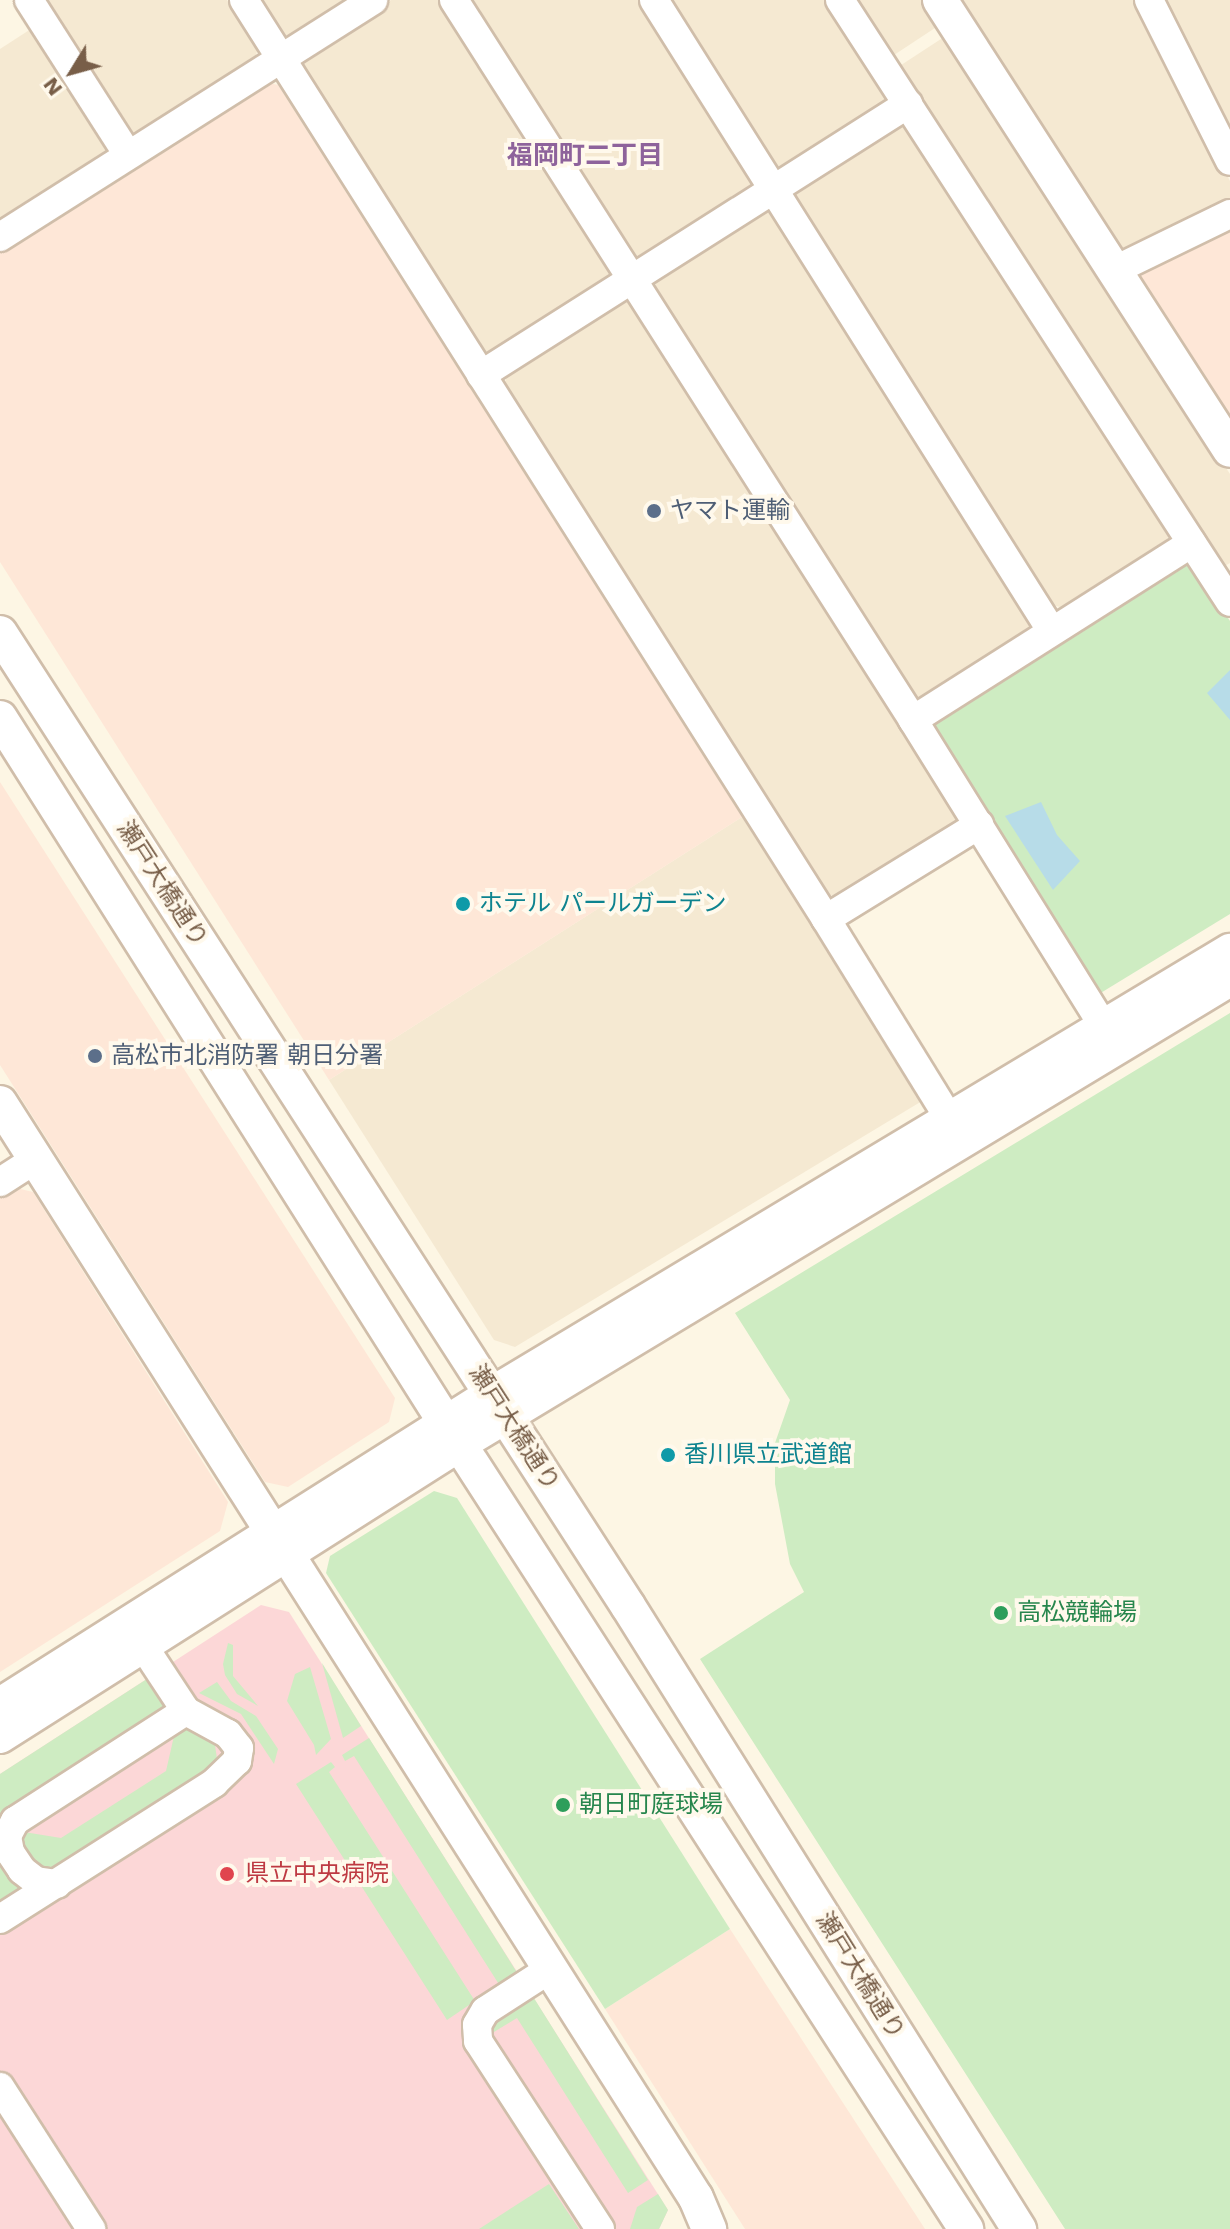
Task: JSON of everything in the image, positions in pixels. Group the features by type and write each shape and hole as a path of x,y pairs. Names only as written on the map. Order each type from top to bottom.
{"street":[{"path":"29,0 128,155"},
{"path":"244,0 826,919 956,1130"},
{"path":"0,237 373,0"},
{"path":"454,0 913,720 1104,1027"},
{"path":"654,0 1051,630"},
{"path":"840,0 1230,602"},
{"path":"940,0 1230,450"},
{"path":"1149,0 1230,161"},
{"path":"481,375 908,104"},
{"path":"1113,271 1230,214"},
{"path":"913,720 1192,543"},
{"name":"瀬戸大橋通り","path":"4,649 499,1405 1019,2229"},
{"name":"瀬戸大橋通り","path":"0,718 453,1433 966,2229"},
{"path":"826,919 979,825"},
{"path":"956,1130 1104,1027 1230,951"},
{"path":"0,1736 136,1635 453,1433 956,1130 1230,979"},
{"path":"0,1103 696,2198 709,2229"},
{"path":"0,1182 36,1159"},
{"path":"0,1705 136,1635"},
{"path":"0,1919 214,1783 237,1761 239,1748 228,1734 186,1711 136,1635"},
{"path":"57,1884 36,1881 22,1870 10,1852 4,1842 15,1821 186,1711"},
{"path":"550,1969 485,2011 477,2025 478,2041 600,2229"},
{"path":"0,2087 91,2229"}],"shaded area":[{"path":"43,0 227,0 258,48 254,62 139,135 125,130"},
{"path":"259,0 352,0 292,37 281,34"},
{"path":"391,0 443,0 612,268 611,281 495,355 482,350 302,70 305,56"},
{"path":"468,0 641,0 753,178 751,192 646,260 632,257"},
{"path":"665,0 826,0 887,92 884,106 784,169 770,166"},
{"path":"853,0 921,0 938,26 891,57"},
{"path":"956,0 1139,0 1230,181 1230,203 1130,253 1116,247"},
{"path":"1162,0 1230,0 1230,135"},
{"path":"34,27 110,145 107,157 0,226 0,49"},
{"path":"944,37 1230,474 1230,563 1221,568 895,69"},
{"path":"264,82 278,85 742,817 329,1080 0,562 0,251"},
{"path":"895,124 906,126 1169,531 1167,542 1067,609 1049,604 794,204 797,188"},
{"path":"762,208 776,210 1033,617 1029,630 925,699 910,695 654,292 657,278"},
{"path":"1230,228 1230,422 1140,283 1142,270"},
{"path":"618,300 634,304 958,813 957,827 841,899 825,893 504,386 508,372"},
{"path":"0,782 395,1398 389,1422 288,1487 265,1482 0,1065"},
{"path":"742,817 922,1101 515,1347 494,1340 329,1080"},
{"path":"12,1187 33,1192 228,1502 220,1531 0,1672 0,1195"},
{"name":"県立中央病院","path":"261,1605 289,1612 668,2210 659,2229 0,2229 0,1774"},
{"path":"730,1929 925,2229 745,2229 605,2009"}],"green space":[{"path":"1180,562 1193,565 1230,621 1230,914 1099,994 934,729 937,720"},
{"name":"高松競輪場","path":"1230,1013 1230,2229 1065,2229 700,1659 804,1592 790,1564 775,1484 775,1443 790,1400 735,1313"},
{"name":"朝日町庭球場","path":"434,1491 457,1498 730,1929 605,2009 326,1573 330,1556"},
{"path":"228,1643 233,1645 233,1676 258,1706 237,1694 225,1675 223,1664"},
{"path":"322,1663 361,1726 343,1738"},
{"path":"310,1667 331,1739 316,1755 314,1745 287,1701 295,1674"},
{"path":"150,1677 171,1709 0,1829 0,1774"},
{"path":"217,1682 231,1701 256,1716 278,1749 274,1764 241,1714 199,1693"},
{"path":"187,1727 215,1745 217,1759 213,1766 55,1870 39,1872 20,1847 24,1832 61,1838 166,1771 176,1731"},
{"path":"369,1738 518,1974 500,1986 354,1756 345,1761 342,1755"},
{"path":"331,1762 335,1767 329,1772 475,2001 447,2020 296,1784"},
{"path":"5,1856 31,1885 0,1905 0,1865"},
{"path":"532,1995 648,2180 628,2193 517,2018 489,2035 494,2020"},
{"path":"549,2184 579,2229 479,2229"},
{"path":"658,2194 668,2210 659,2229 630,2229 637,2207"}],"water":[{"path":"1230,670 1230,720 1207,693"},
{"path":"1041,802 1057,835 1080,861 1053,890 1005,816"}],"place":[{"name":"ヤマト運輸","path":"654,511"},
{"name":"ホテル パールガーデン","path":"463,904"},
{"name":"高松市北消防署 朝日分署","path":"95,1056"},
{"name":"香川県立武道館","path":"668,1455"},
{"name":"高松競輪場","path":"1001,1613"},
{"name":"朝日町庭球場","path":"563,1805"},
{"name":"県立中央病院","path":"227,1874"}],"district":[{"name":"福岡町二丁目","path":"585,156"}]}
